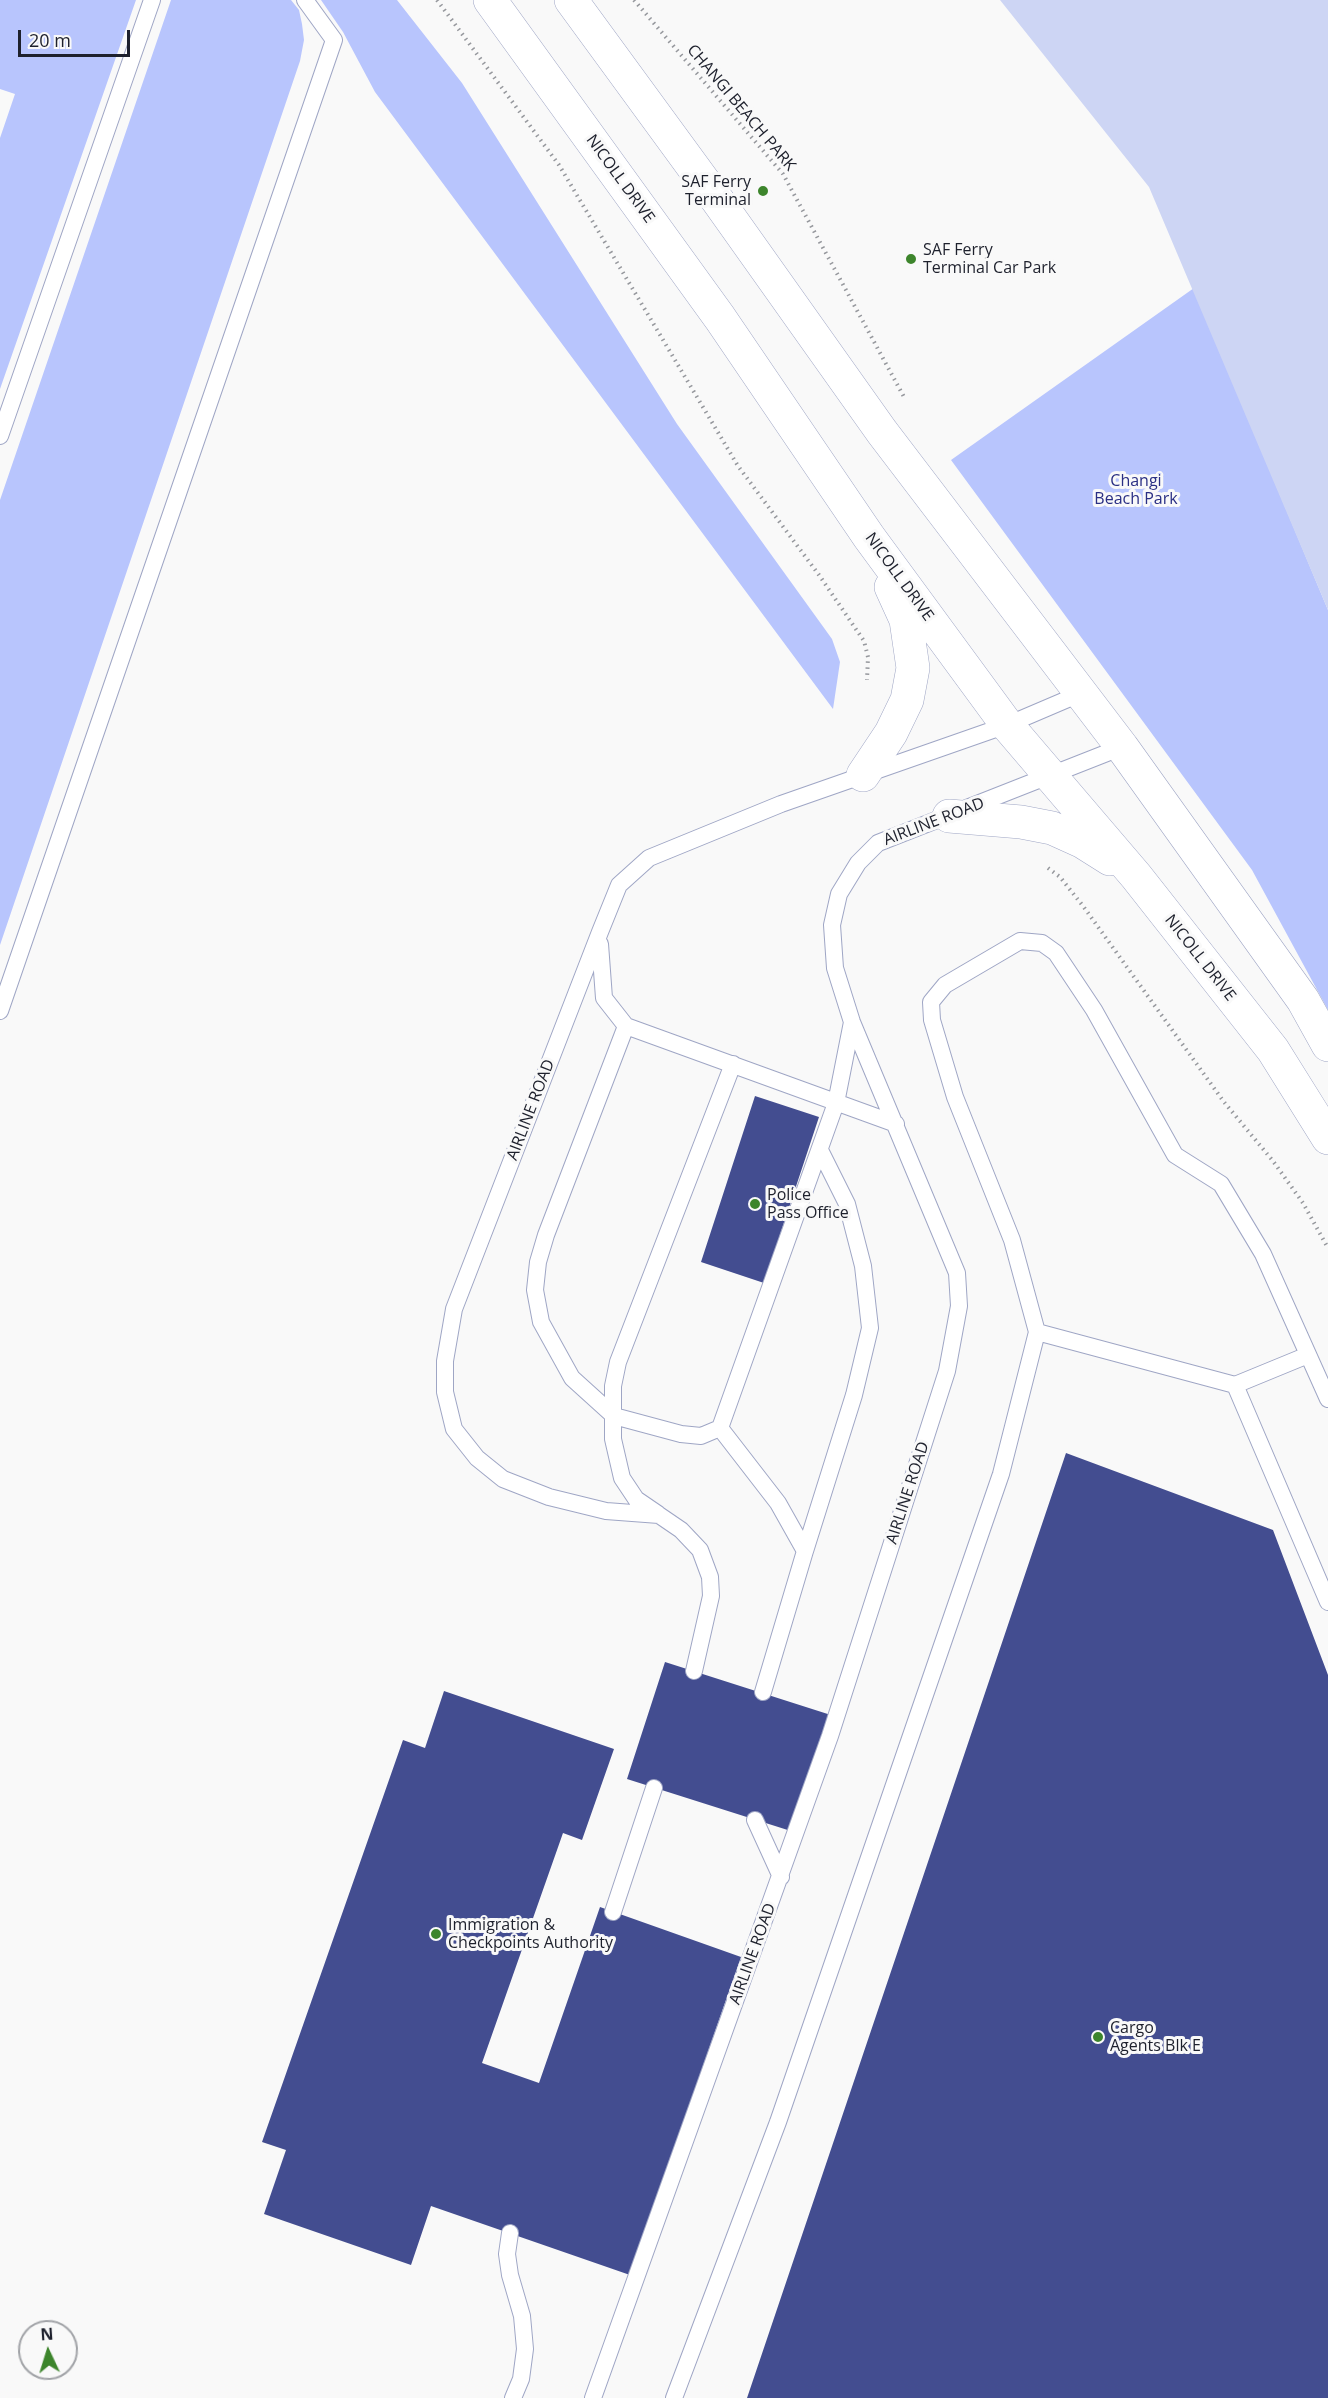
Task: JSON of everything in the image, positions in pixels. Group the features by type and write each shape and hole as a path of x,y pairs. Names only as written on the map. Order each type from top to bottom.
{"main road":[{"name":"NICOLL DRIVE","path":"490,0 720,318 869,537 1007,725 1048,776 1136,876 1273,1050 1328,1138"},
{"path":"571,0 718,201 882,432 1122,747 1304,1000 1328,1045"},
{"path":"863,775 891,733 907,700 913,668 906,620 869,537"},
{"path":"949,816 1021,822 1052,828 1083,842 1136,876"}],"lane":[{"path":"0,436 152,0"},
{"path":"0,1011 5,983 334,40 305,0"},
{"name":"AIRLINE ROAD","path":"659,1515 606,1511 549,1497 503,1479 477,1458 454,1429 445,1392 445,1361 454,1308 619,885 650,858 781,804 1007,725 1082,693"},
{"name":"AIRLINE ROAD","path":"593,2398 830,1736 947,1371 959,1306 957,1273 852,1022 835,968 832,925 839,894 858,863 878,843 1122,747"},
{"path":"600,932 599,960 604,998 626,1026 896,1125"},
{"path":"674,2398 778,2122 997,1485 1037,1332 1012,1240 955,1097 932,1020 931,1002 945,985 1020,941 1042,943 1056,953 1094,1010 1174,1155 1221,1184 1263,1254 1328,1399"},
{"path":"626,1026 546,1234 538,1262 535,1290 542,1322 572,1378 614,1416 681,1434 701,1436 720,1428 836,1103 852,1022"},
{"path":"694,1671 711,1596 710,1577 700,1550 681,1530 636,1499 622,1478 616,1458 613,1386 618,1362 732,1064"},
{"path":"763,1692 854,1395 870,1328 863,1266 847,1204 820,1150"},
{"path":"1037,1332 1236,1385 1308,1355"},
{"path":"1236,1385 1328,1602"},
{"path":"720,1428 778,1503 805,1551"},
{"path":"613,1912 654,1788"},
{"path":"755,1820 781,1877"},
{"path":"510,2233 507,2254 510,2275 522,2316 525,2349 520,2379 513,2398"}],"path":[{"path":"437,0 559,165 738,466 864,640 868,657 867,680"},
{"name":"CHANGI BEACH PARK","path":"634,0 783,174 909,406"},
{"path":"1040,863 1060,877 1083,906 1224,1101 1303,1203 1328,1248"}],"green space":[{"path":"0,0 136,0 0,389 0,138 15,94 0,89"},
{"path":"171,0 291,0 299,10 304,40 300,61 0,945 0,500"},
{"path":"321,0 397,0 462,83 677,424 832,639 840,662 833,709 375,92 343,32"},
{"name":"Changi Beach Park","path":"1194,288 1328,610 1328,1010 1252,870 951,460"}],"shaded area":[{"path":"1000,0 1328,0 1328,610 1149,187"}],"building":[{"path":"755,1096 819,1117 764,1283 701,1262"},
{"name":"Cargo Agents Blk E","path":"1066,1453 1273,1530 1328,1675 1328,2398 747,2398"},
{"path":"665,1662 834,1716 794,1832 627,1779"},
{"path":"444,1691 614,1749 582,1840 563,1833 482,2063 539,2083 600,1907 741,1957 630,2275 431,2206 411,2265 264,2214 286,2150 262,2142 403,1740 425,1748"}],"place":[{"name":"SAF Ferry Terminal","path":"763,191"},
{"name":"SAF Ferry Terminal Car Park","path":"911,259"},
{"name":"Police Pass Office","path":"755,1204"},
{"name":"Immigration & Checkpoints Authority","path":"436,1934"},
{"name":"Cargo Agents Blk E","path":"1098,2037"}]}
